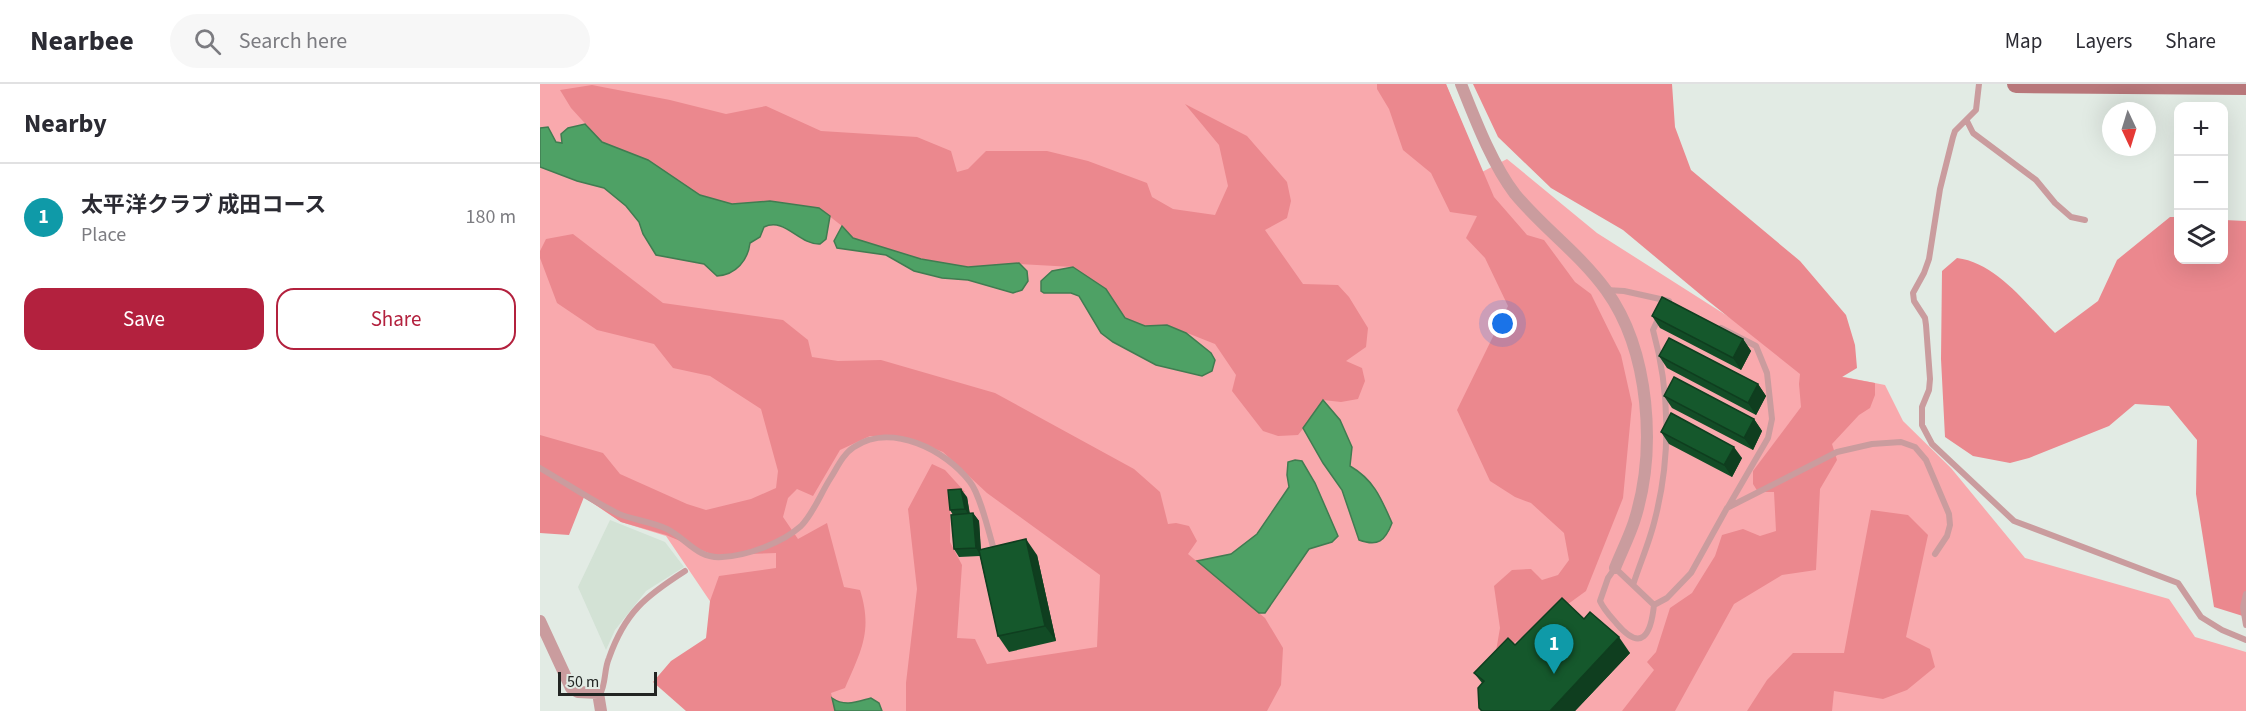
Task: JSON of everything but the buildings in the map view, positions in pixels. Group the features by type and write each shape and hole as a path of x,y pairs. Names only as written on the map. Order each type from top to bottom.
{"street":[{"path":"1461,84 1498,168 1515,194 1606,290 1629,330 1640,366 1646,405 1643,486 1634,522 1615,568"},
{"path":"2016,84 2246,86"},
{"path":"540,621 571,688 578,693 600,694 600,711"}],"lane":[{"path":"1979,84 1976,110 1955,131 1953,137 1937,201 1929,259 1913,293 1914,301 1925,318 1930,379 1929,390 1922,407 1922,425 1932,444 2014,521 2178,584 2201,617 2222,630 2246,640"},
{"path":"1966,121 1973,134 2036,180 2055,203 2072,217 2085,220"},
{"path":"1606,290 1624,291 1668,300 1678,305"},
{"path":"1633,585 1655,519 1666,451 1665,383 1653,330 1668,300"},
{"path":"1654,605 1615,568 1605,585 1600,601 1603,608 1628,637 1635,639 1648,633 1654,605 1666,598 1691,573 1768,438 1772,419 1767,373 1756,346 1717,326"},
{"path":"540,468 619,514 667,530 703,555 720,557 738,555 767,546 801,526 843,458 853,447 870,438 905,439 930,449 951,463 971,482 994,550"},
{"path":"1727,508 1837,452 1872,444 1900,442 1915,447 1926,459 1949,514 1950,525 1947,536 1935,554"},
{"path":"600,694 605,667 615,640 631,615 651,593 685,571"},
{"path":"2246,594 2243,607 2246,625"}],"shaded area":[{"path":"540,84 1446,84 1482,172 1507,159 1597,233 1814,371 1885,385 1903,421 1951,468 2025,558 2169,599 2195,637 2246,652 2246,711 708,711 722,619 666,536 621,522 540,468"},
{"path":"1377,84 1446,84 1494,197 1527,235 1544,240 1575,282 1591,294 1621,355 1632,404 1623,498 1586,591 1495,657 1500,628 1494,586 1512,570 1531,569 1542,580 1558,575 1569,560 1564,533 1531,503 1515,497 1490,481 1457,410 1508,306 1485,258 1466,238 1477,216 1450,212 1431,173 1403,150 1389,109 1377,89"},
{"path":"1473,84 1672,84 1675,127 1691,170 1800,261 1846,315 1855,345 1857,368 1842,377 1875,383 1875,395 1870,408 1859,415 1832,444 1837,460 1820,489 1816,570 1782,575 1734,604 1675,711 1622,711 1654,670 1647,662 1656,652 1670,608 1692,593 1715,556 1722,535 1743,529 1760,536 1776,531 1774,492 1758,492 1753,484 1753,471 1801,407 1800,374 1623,230 1551,188 1498,137"},
{"path":"592,85 670,100 726,114 766,106 821,131 917,137 951,151 957,172 968,169 986,151 1047,151 1088,161 1147,183 1152,197 1173,209 1215,215 1228,186 1219,145 1185,104 1247,136 1287,182 1291,201 1287,218 1265,230 1303,284 1338,285 1349,297 1368,328 1366,347 1346,361 1362,368 1365,381 1358,399 1341,402 1323,400 1298,435 1278,436 1263,431 1232,391 1236,375 1215,344 1167,325 1145,326 1125,318 1106,289 1073,267 1019,264 968,267 921,259 853,238 819,208 770,201 732,204 700,195 648,160 602,142 571,108 560,90"},
{"path":"585,124 602,142 648,160 700,195 732,204 770,201 819,208 830,216 826,239 820,244 812,243 779,226 764,227 760,237 750,243 747,255 740,266 730,273 717,276 704,264 656,255 643,234 639,222 626,206 604,188 540,167 540,128 548,127 556,142 562,143 561,134 568,128"},
{"path":"2170,217 2174,217 2174,264 2228,264 2228,220 2246,221 2246,617 2214,607 2196,494 2197,440 2169,406 2135,404 2109,426 2029,458 2010,463 1973,456 1945,437 1941,359 1942,271 1957,258 1985,268 2022,298 2055,333 2098,301 2117,260"},
{"path":"842,226 853,238 921,259 968,267 1019,263 1027,271 1028,281 1022,290 1013,293 968,280 942,278 914,271 886,255 837,248 834,241"},
{"path":"573,234 663,303 783,320 808,340 812,357 838,361 881,360 995,393 1134,469 1160,492 1168,524 1189,526 1197,541 1188,554 1265,618 1283,648 1281,685 1267,711 906,711 906,683 917,589 908,509 932,464 945,470 965,492 954,492 950,500 950,542 962,565 957,638 975,639 987,664 1097,647 1100,575 987,493 943,452 901,436 870,436 840,450 813,496 797,489 788,498 783,517 798,539 827,523 844,587 860,590 864,604 865,629 860,652 845,688 831,693 835,711 686,711 653,682 671,661 706,638 710,601 719,576 776,568 776,553 713,555 666,535 621,522 584,497 569,535 540,533 540,435 603,453 620,474 687,504 706,510 751,499 776,488 778,471 761,409 710,376 673,368 654,344 597,330 557,303 540,258 540,251 546,239"},
{"path":"1073,267 1106,289 1125,318 1145,326 1167,325 1186,333 1211,353 1215,360 1212,371 1202,376 1156,365 1101,333 1079,296 1071,293 1041,291 1041,281 1052,271"},
{"path":"1323,400 1340,420 1352,447 1350,466 1371,484 1392,523 1387,534 1380,541 1371,543 1359,540 1342,490 1303,428"},
{"path":"1302,461 1315,483 1338,536 1332,542 1309,549 1265,613 1259,613 1197,561 1231,554 1257,534 1289,487 1288,462"},
{"path":"1871,510 1908,515 1928,535 1906,637 1930,649 1935,667 1907,690 1883,699 1834,691 1832,711 1747,711 1767,680 1793,653 1844,653"},
{"path":"610,520 665,542 684,567 646,591 615,630 606,650 578,587"},
{"path":"832,698 846,703 871,698 879,703 882,711 835,711"}],"place":[{"name":"太平洋クラブ 成田コース","path":"1554,674"}]}
